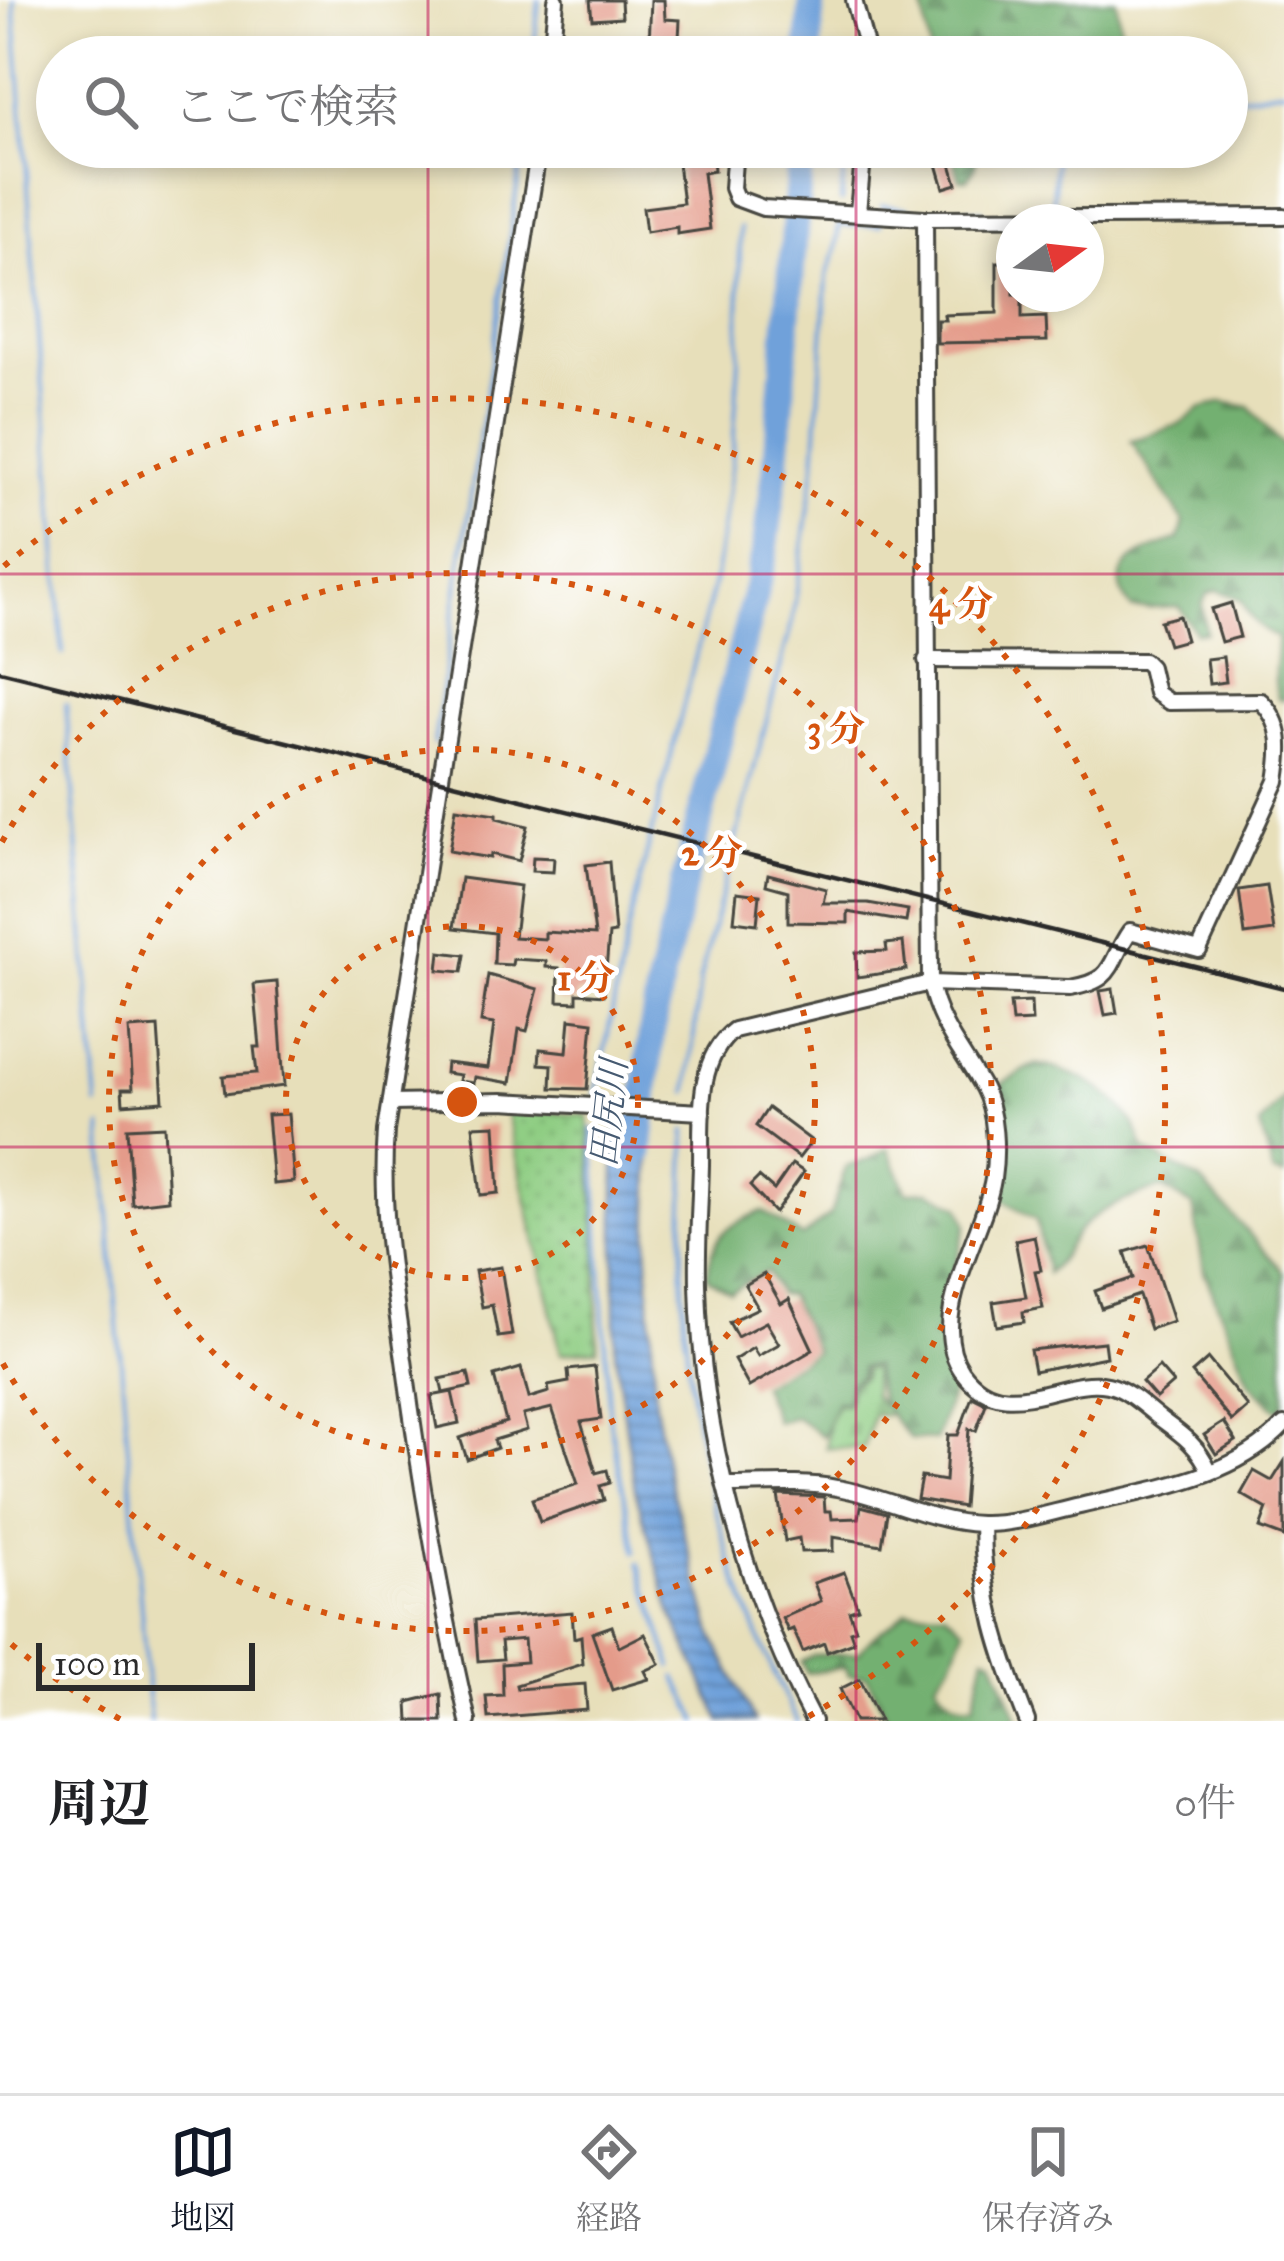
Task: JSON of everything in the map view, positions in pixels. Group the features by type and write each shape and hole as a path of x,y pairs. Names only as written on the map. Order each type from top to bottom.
{"street":[{"path":"553,36 556,0"},
{"path":"854,0 863,36"},
{"path":"468,1721 422,1489 385,1222 383,1172 536,168"},
{"path":"733,168 736,198 763,208 925,218 1284,216"},
{"path":"858,212 862,168"},
{"path":"925,218 930,983 935,1010 989,1102 994,1139 993,1179 947,1333 964,1373 981,1387 1013,1399 1092,1384 1121,1390 1194,1444 1210,1472"},
{"path":"813,1721 773,1640 741,1547 706,1372 698,1286 702,1112 716,1044 734,1030 930,983 1087,985 1111,971 1130,932 1199,950 1277,781 1278,722 1261,701 1169,702 1156,693 1144,661 926,659"},
{"path":"391,1103 502,1101 702,1112"},
{"path":"725,1485 842,1488 945,1520 1006,1523 1210,1472 1238,1460 1284,1425"},
{"path":"982,1524 982,1571 991,1623 1027,1721"}],"green space":[{"path":"922,0 1116,0 1121,31 1110,36 928,36"},
{"path":"957,168 975,168 967,179 960,179"},
{"path":"1222,402 1249,407 1284,447 1284,700 1278,698 1275,683 1277,637 1255,622 1241,599 1217,590 1207,594 1202,605 1206,632 1196,633 1179,607 1132,609 1120,581 1130,562 1179,539 1184,522 1131,441 1181,424 1199,409"},
{"path":"1035,1064 1071,1074 1103,1091 1128,1117 1144,1150 1201,1181 1284,1272 1284,1402 1278,1411 1250,1383 1204,1271 1193,1206 1162,1188 1115,1205 1084,1225 1047,1273 1036,1220 998,1196 1003,1142 995,1088"},
{"path":"1284,1097 1284,1176 1273,1173 1260,1125"},
{"path":"506,1109 588,1116 597,1254 597,1349 561,1353"},
{"path":"888,1148 907,1192 930,1191 960,1206 967,1224 941,1316 954,1385 936,1440 911,1439 895,1421 880,1397 874,1366 861,1367 860,1376 850,1383 846,1402 837,1402 823,1436 795,1417 776,1422 761,1385 816,1351 789,1295 779,1294 767,1271 730,1291 707,1277 717,1241 738,1222 763,1211 802,1237 830,1215 846,1167"},
{"path":"873,1368 873,1395 886,1415 873,1415 864,1448 826,1448 829,1420 838,1404 847,1404 852,1384 863,1377 864,1369"},
{"path":"907,1610 945,1611 965,1628 952,1662 936,1682 947,1696 974,1704 985,1655 993,1658 1019,1721 889,1721 867,1676 849,1675 844,1667 807,1673 801,1662 814,1655 859,1653"}],"water":[{"path":"615,1118 651,1120 648,1257 655,1402 667,1472 713,1636 755,1721 721,1721 671,1612 635,1490 615,1353"}],"building":[{"path":"590,0 621,0 622,17 592,19"},
{"path":"651,0 664,0 665,19 680,20 679,36 649,36"},
{"path":"679,168 714,168 703,173 710,229 646,232 643,208 683,203"},
{"path":"938,168 952,168 957,184 944,188"},
{"path":"944,315 1046,317 1047,341 937,343 937,320 945,320"},
{"path":"1231,603 1240,637 1221,642 1211,609"},
{"path":"1179,616 1186,640 1168,645 1160,621"},
{"path":"1223,657 1226,682 1209,684 1206,659"},
{"path":"456,808 497,814 497,818 528,826 519,861 449,851"},
{"path":"533,857 554,858 553,872 532,871"},
{"path":"609,862 615,933 609,934 604,995 577,993 577,1002 558,1001 559,968 546,967 546,961 513,959 512,965 494,964 495,933 454,928 461,878 520,886 514,937 545,939 545,932 595,935 586,865"},
{"path":"768,874 826,889 823,903 868,903 908,910 906,922 848,912 848,923 788,922 788,891 766,885"},
{"path":"1267,886 1274,931 1245,935 1239,890"},
{"path":"737,892 760,895 757,924 734,921"},
{"path":"903,942 906,970 857,977 856,952 887,951 886,944"},
{"path":"440,952 465,955 462,972 438,970"},
{"path":"488,975 538,989 527,1031 519,1029 511,1083 475,1077 474,1083 459,1081 460,1075 445,1073 446,1063 488,1068 494,1024 481,1022"},
{"path":"277,982 284,1086 225,1094 223,1076 257,1073 254,1047 260,1047 254,984"},
{"path":"1113,989 1117,1013 1105,1015 1100,991"},
{"path":"1031,1002 1032,1021 1012,1022 1010,1003"},
{"path":"570,1019 593,1022 587,1089 551,1088 552,1065 539,1064 540,1049 567,1052"},
{"path":"158,1027 163,1101 123,1104 122,1089 133,1089 129,1029"},
{"path":"768,1108 812,1141 799,1158 756,1126"},
{"path":"288,1114 294,1182 273,1184 267,1115"},
{"path":"495,1125 499,1193 481,1195 473,1126"},
{"path":"164,1126 168,1200 132,1204 127,1128"},
{"path":"792,1164 804,1172 775,1213 750,1186 759,1177 774,1190"},
{"path":"1034,1236 1043,1308 1023,1312 1024,1322 997,1326 993,1302 1026,1297 1015,1240"},
{"path":"1148,1245 1173,1321 1150,1329 1139,1295 1101,1308 1095,1291 1133,1278 1125,1252"},
{"path":"501,1267 512,1335 498,1337 492,1305 482,1307 475,1271"},
{"path":"764,1274 781,1304 789,1299 813,1350 749,1387 734,1360 753,1348 758,1356 779,1344 766,1322 737,1337 729,1322 758,1308 745,1285"},
{"path":"1104,1342 1106,1357 1034,1371 1030,1350"},
{"path":"1208,1359 1248,1407 1232,1421 1192,1373"},
{"path":"595,1367 601,1419 581,1422 596,1473 607,1470 610,1483 600,1486 604,1500 540,1522 532,1499 578,1484 552,1408 523,1415 527,1430 494,1440 497,1448 467,1459 460,1438 506,1422 494,1376 521,1368 529,1398 549,1392 548,1386 569,1382 568,1370"},
{"path":"1159,1367 1173,1383 1156,1398 1142,1382"},
{"path":"468,1373 471,1387 443,1393 440,1379"},
{"path":"452,1392 459,1423 437,1428 431,1396"},
{"path":"972,1397 986,1404 976,1431 969,1429 963,1507 917,1499 921,1477 945,1481 948,1435 958,1435"},
{"path":"1224,1422 1236,1441 1216,1454 1204,1435"},
{"path":"1284,1462 1284,1537 1260,1528 1267,1509 1241,1494 1254,1471 1272,1481"},
{"path":"778,1495 824,1497 825,1511 831,1511 832,1519 859,1518 861,1506 887,1513 882,1545 833,1537 833,1551 801,1552 799,1538 785,1541"},
{"path":"844,1572 858,1608 849,1611 856,1629 850,1631 854,1642 827,1652 824,1643 803,1652 782,1618 821,1601 814,1583"},
{"path":"572,1612 574,1638 581,1636 583,1664 516,1685 517,1689 585,1684 587,1710 488,1718 486,1696 503,1695 502,1664 526,1662 524,1639 501,1641 503,1659 478,1661 475,1620"},
{"path":"612,1626 619,1647 645,1634 660,1664 645,1671 649,1679 612,1690 592,1633"},
{"path":"860,1679 880,1721 855,1721 840,1689"},
{"path":"441,1694 442,1721 409,1721 408,1702"}],"waterway":[{"path":"14,0 63,654"},
{"path":"535,36 539,0"},
{"name":"田尻川","path":"809,36 812,0"},
{"path":"1248,95 1284,89"},
{"path":"434,744 520,168"},
{"name":"田尻川","path":"640,1153 662,974 764,556 776,468 799,168"},
{"path":"841,201 844,168"},
{"path":"1053,204 1055,168"},
{"path":"882,205 909,209"},
{"path":"959,211 981,211"},
{"path":"688,1092 700,978 792,622 815,466 827,275 839,225 880,225 880,221"},
{"path":"596,1095 629,925 715,578 732,463 740,228"},
{"path":"66,704 98,1106"},
{"path":"102,1128 150,1721"},
{"path":"593,1129 610,1424 636,1552"},
{"path":"686,1131 684,1317 700,1442 739,1584 797,1721"},
{"path":"639,1563 672,1667"},
{"path":"676,1677 698,1721"}],"railway":[{"path":"0,671 1284,988"}]}
